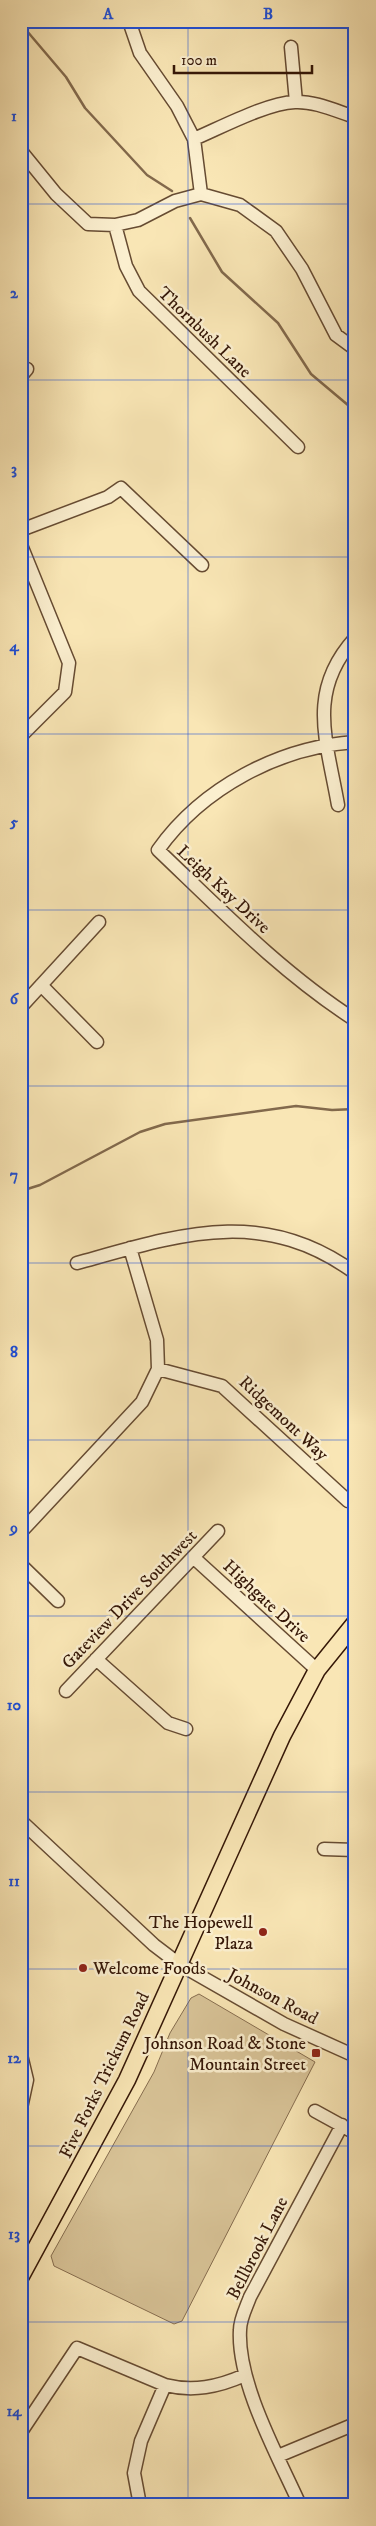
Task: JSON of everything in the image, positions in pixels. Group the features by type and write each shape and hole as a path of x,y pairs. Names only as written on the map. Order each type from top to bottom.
{"main road":[{"name":"Five Forks Trickum Road","path":"24,2267 127,2080 278,1744 317,1670 355,1623"}],"street":[{"path":"129,21 140,52 177,106 194,139 201,194"},
{"path":"290,47 296,102"},
{"path":"194,139 273,106 296,102 323,106 355,117"},
{"path":"21,151 56,194 88,224 115,225 138,220 175,201 201,194 240,205 276,231 302,269 336,335 355,349"},
{"name":"Thornbush Lane","path":"115,225 126,266 138,291 298,446"},
{"path":"21,530 108,497 121,488 202,565"},
{"path":"21,545 69,662 65,692 21,736"},
{"path":"338,805 324,720 324,696 326,683 339,657 355,638"},
{"name":"Leigh Kay Drive","path":"355,742 328,745 282,758 238,778 208,799 168,836 158,850 273,958 330,1005 355,1020"},
{"path":"21,1007 99,922"},
{"path":"41,985 97,1042"},
{"path":"77,1263 188,1234 246,1231 290,1239 335,1259 355,1273"},
{"path":"21,1532 142,1402 158,1370 158,1340 130,1248"},
{"name":"Ridgemont Way","path":"158,1370 222,1386 348,1501"},
{"name":"Gateview Drive Southwest","path":"66,1691 218,1531"},
{"name":"Highgate Drive","path":"193,1557 317,1670"},
{"path":"21,1565 58,1601"},
{"path":"96,1659 168,1723 186,1730"},
{"name":"Johnson Road","path":"21,1821 148,1939 179,1964 284,2024 355,2056"},
{"path":"324,1849 355,1850"},
{"path":"21,2055 27,2080 21,2108"},
{"path":"315,2111 355,2133"},
{"name":"Bellbrook Lane","path":"300,2505 245,2375 240,2344 240,2328 250,2297 342,2125"},
{"path":"21,2432 77,2348 165,2385 180,2389 210,2388 245,2375"},
{"path":"140,2505 134,2473 139,2449 165,2385"},
{"path":"278,2456 355,2424"}],"shaded area":[{"path":"199,1994 315,2062 182,2321 174,2324 54,2266 51,2256 154,2072 170,2033 191,1998"}],"waterway":[{"path":"21,24 66,77 85,108 147,175 172,191"},
{"path":"190,218 222,272 278,323 311,374 355,411"},
{"path":"21,1191 40,1185 140,1132 165,1124 296,1106 332,1110 355,1109"}],"place":[{"name":"The Hopewell Plaza","path":"263,1932"},
{"name":"Welcome Foods","path":"83,1968"},
{"name":"Johnson Road & Stone Mountain Street","path":"316,2053"}]}
